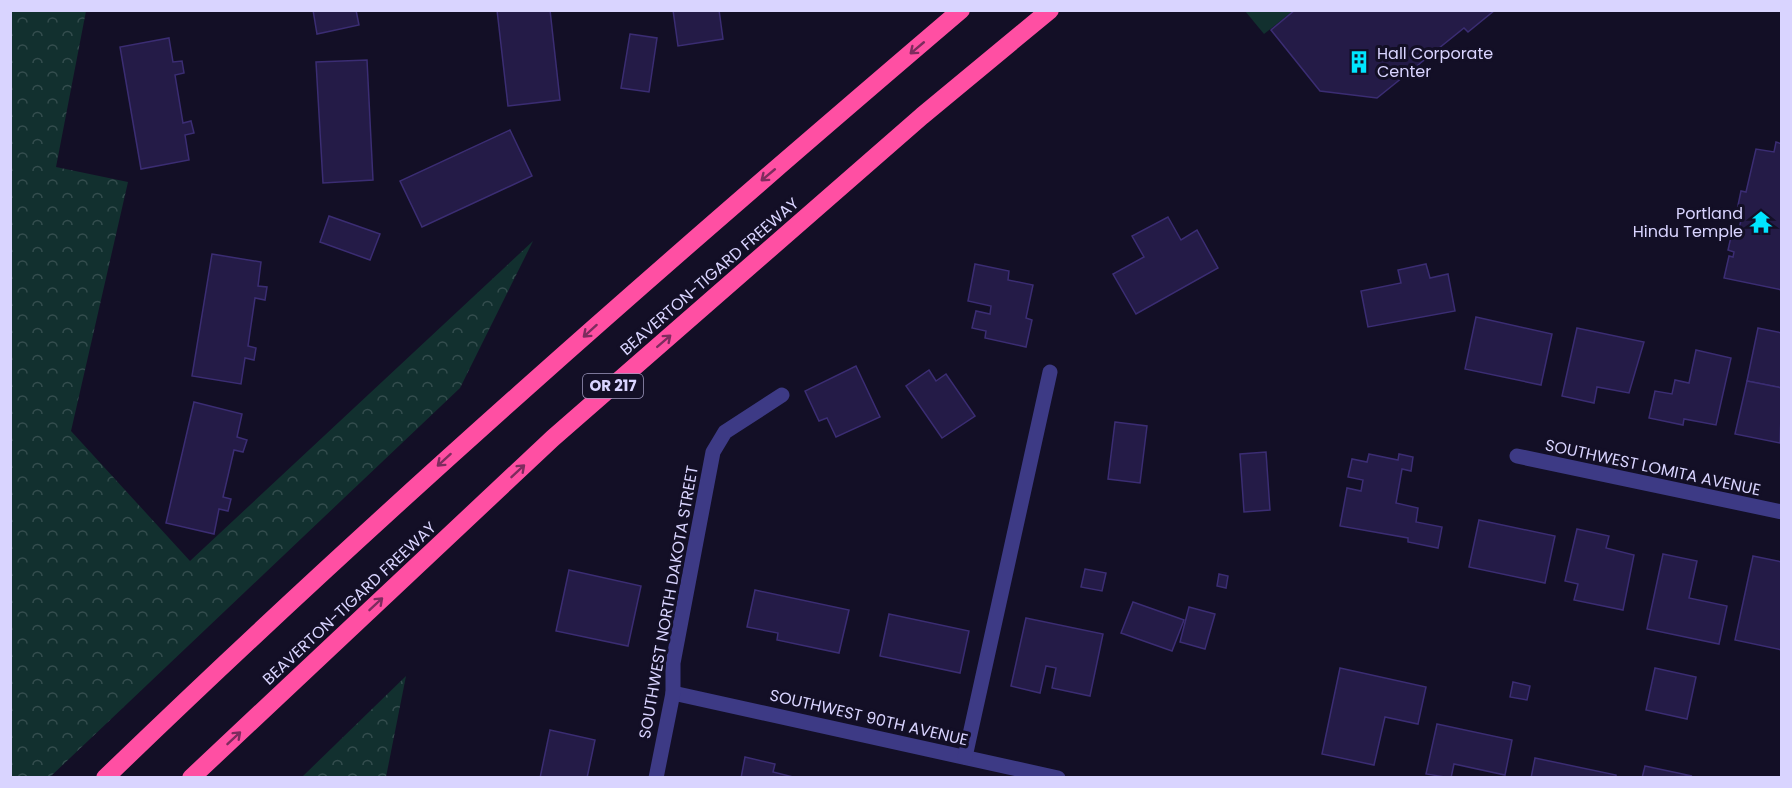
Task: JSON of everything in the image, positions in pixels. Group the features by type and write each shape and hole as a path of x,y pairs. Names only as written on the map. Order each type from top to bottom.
{"highway":[{"path":"105,777 426,477 688,243 962,10"},
{"name":"BEAVERTON-TIGARD FREEWAY","path":"191,777 553,438 922,116 1050,10"}],"street":[{"path":"965,757 1050,372"},
{"name":"SOUTHWEST NORTH DAKOTA STREET","path":"656,777 673,693 673,663 713,452 725,432 782,395"},
{"name":"SOUTHWEST LOMITA AVENUE","path":"1517,456 1782,512"},
{"name":"SOUTHWEST 90TH AVENUE","path":"673,693 1058,777"}],"green space":[{"path":"10,11 86,11 56,167 128,182 71,431 190,561 533,241 460,388 50,777 11,777"},
{"path":"1245,11 1293,11 1264,34"},
{"path":"406,676 386,777 302,777"}],"building":[{"path":"313,10 356,10 359,25 317,34"},
{"path":"497,10 550,10 560,100 508,106"},
{"path":"673,10 719,10 723,39 678,46"},
{"name":"Hall Corporate Center","path":"1295,10 1495,10 1468,32 1464,28 1377,98 1320,91 1271,30"},
{"path":"630,34 657,38 649,92 621,88"},
{"path":"169,38 173,62 182,61 184,73 175,75 183,123 191,121 194,133 185,135 189,160 141,169 120,47"},
{"path":"367,60 373,180 323,183 316,62"},
{"path":"510,130 532,176 422,227 400,181"},
{"name":"Portland Hindu Temple","path":"1776,142 1782,144 1782,290 1724,278 1729,256 1733,257 1734,252 1728,250 1733,228 1739,229 1742,216 1736,215 1741,191 1746,192 1756,149 1774,152"},
{"path":"329,216 380,234 370,260 320,242"},
{"path":"1168,217 1181,240 1197,230 1218,268 1136,314 1113,274 1144,257 1132,236"},
{"path":"212,254 261,262 258,286 267,287 265,300 255,298 248,346 256,348 254,360 245,358 241,384 192,376"},
{"path":"975,264 1009,271 1008,280 1033,285 1026,318 1032,320 1026,347 985,338 986,331 972,328 976,311 990,314 991,306 968,301"},
{"path":"1426,264 1430,278 1448,274 1455,311 1368,327 1361,291 1401,283 1398,270"},
{"path":"1476,317 1552,334 1541,385 1465,369"},
{"path":"1577,328 1644,342 1629,393 1597,387 1594,403 1562,396"},
{"path":"1758,328 1782,333 1782,388 1747,381"},
{"path":"1696,350 1731,358 1716,425 1684,419 1683,425 1649,418 1655,391 1672,394 1675,380 1689,383"},
{"path":"856,366 880,417 836,437 827,418 819,421 805,391"},
{"path":"929,370 936,381 946,374 975,416 942,438 906,386"},
{"path":"1747,381 1782,388 1780,443 1735,434"},
{"path":"194,402 242,414 237,437 247,440 243,452 234,450 223,497 231,499 228,511 219,509 214,534 166,523"},
{"path":"1115,422 1147,426 1140,483 1108,479"},
{"path":"1266,452 1270,510 1244,512 1240,454"},
{"path":"1369,454 1398,460 1399,454 1413,457 1411,471 1402,469 1396,503 1418,508 1416,522 1442,527 1438,548 1408,542 1408,538 1340,526 1347,488 1361,491 1363,480 1348,477 1352,459 1367,462"},
{"path":"1479,520 1555,536 1545,583 1469,567"},
{"path":"1577,529 1609,536 1606,548 1634,555 1623,610 1574,600 1578,584 1565,581"},
{"path":"1663,554 1697,561 1689,598 1727,606 1719,644 1647,629"},
{"path":"1753,556 1782,562 1782,650 1735,640"},
{"path":"1085,569 1106,573 1102,591 1081,587"},
{"path":"569,570 641,586 628,646 556,631"},
{"path":"1219,574 1228,576 1226,588 1217,586"},
{"path":"755,590 849,610 839,653 777,640 778,633 747,627"},
{"path":"1133,602 1184,620 1172,651 1121,633"},
{"path":"1189,607 1215,614 1205,649 1180,642"},
{"path":"889,614 969,631 960,673 880,656"},
{"path":"1026,618 1103,634 1090,696 1052,688 1056,668 1046,666 1040,693 1011,686"},
{"path":"1340,668 1426,687 1418,724 1385,717 1374,765 1322,754"},
{"path":"1655,668 1696,677 1687,719 1646,710"},
{"path":"1513,682 1530,686 1527,700 1510,697"},
{"path":"1437,724 1512,740 1505,775 1454,764 1451,778 1426,774"},
{"path":"550,730 595,740 587,778 540,778"},
{"path":"745,757 775,764 773,772 797,778 741,778"},
{"path":"1535,758 1616,775 1616,778 1531,778"},
{"path":"1645,766 1692,776 1642,778"}],"place":[{"name":"Hall Corporate Center","path":"1359,62"},
{"name":"Portland Hindu Temple","path":"1761,222"}]}
